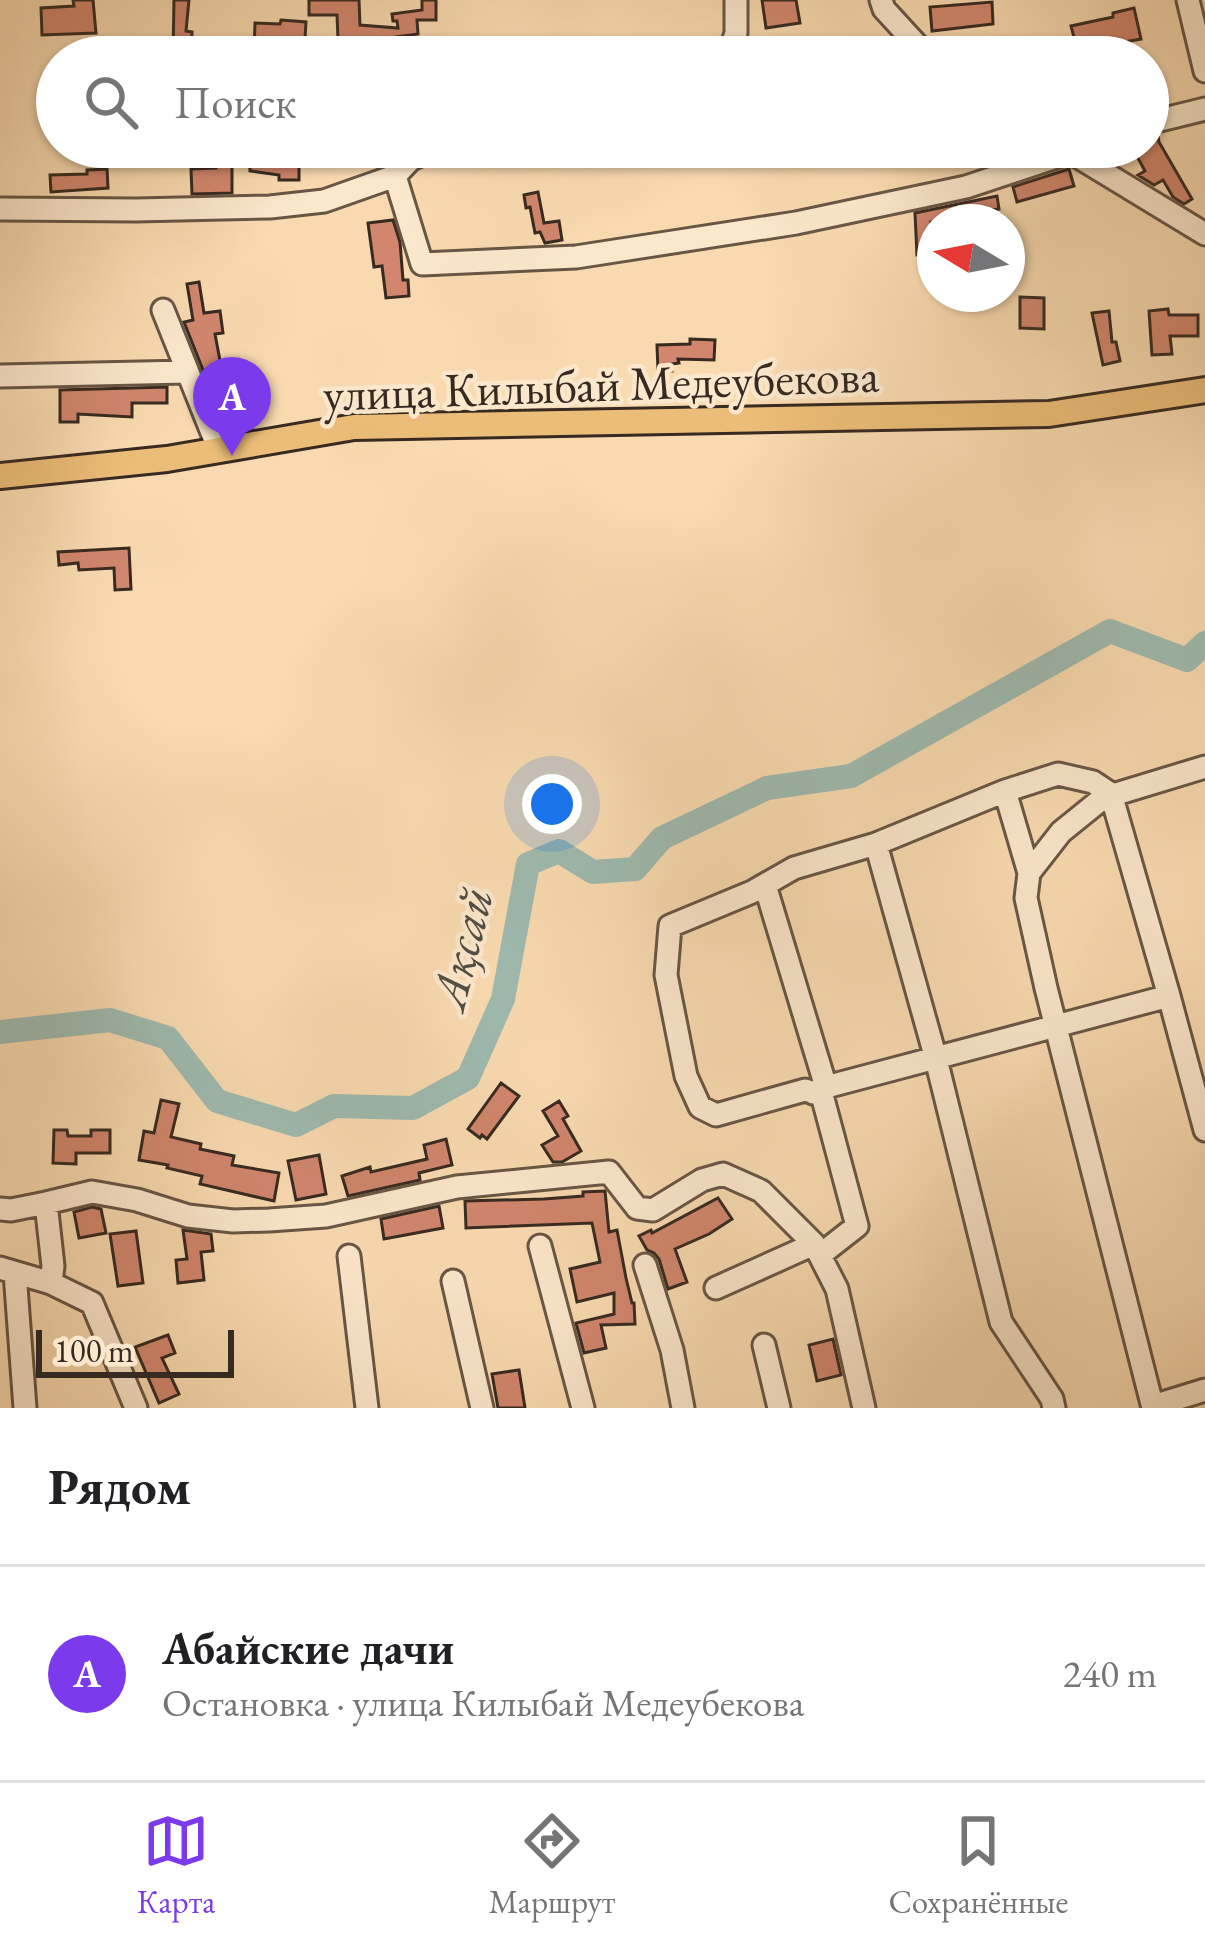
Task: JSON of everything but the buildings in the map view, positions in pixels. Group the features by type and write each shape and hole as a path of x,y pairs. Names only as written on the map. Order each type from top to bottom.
{"main road":[{"name":"улица Килыбай Медеубекова","path":"0,476 166,459 354,428 1049,413 1205,390"}],"street":[{"path":"735,36 736,0"},
{"path":"881,0 909,36"},
{"path":"1188,0 1199,26 1205,71"},
{"path":"1169,118 1205,109"},
{"path":"0,209 270,207 323,201 395,176 402,168"},
{"path":"395,176 422,264 576,257 796,223 966,187 1020,168"},
{"path":"1103,168 1205,234"},
{"path":"163,310 219,450"},
{"path":"0,376 188,372"},
{"path":"1029,873 1060,832 1111,794 1205,767"},
{"path":"1169,996 716,1114 700,1107 686,1076 666,974 670,926 794,868 876,844 1005,791 1058,774 1093,782 1111,794 1169,996 1205,1130"},
{"path":"1005,791 1029,873 1026,898 1153,1407 1205,1390"},
{"path":"876,844 936,1059 1001,1322 1054,1408"},
{"path":"716,1288 817,1249 856,1226 766,885"},
{"path":"0,1209 92,1192 188,1216 269,1220 326,1216 457,1187 609,1172 638,1208 653,1210 702,1180 723,1174 761,1191 817,1249 837,1289 864,1408"},
{"path":"46,1203 51,1283"},
{"path":"540,1246 583,1408"},
{"path":"349,1256 367,1408"},
{"path":"645,1265 672,1350 683,1408"},
{"path":"25,1408 8,1271 51,1283 92,1304 136,1408"},
{"path":"453,1281 482,1408"},
{"path":"764,1345 778,1408"}],"waterway":[{"name":"Ақсай","path":"0,1032 110,1020 168,1038 217,1101 296,1125 334,1106 413,1108 468,1078 503,999 528,864 559,851 593,872 635,869 662,838 767,788 851,776 1110,631 1187,660 1205,643"}],"place":[{"name":"Абайские дачи","path":"232,456"}]}
